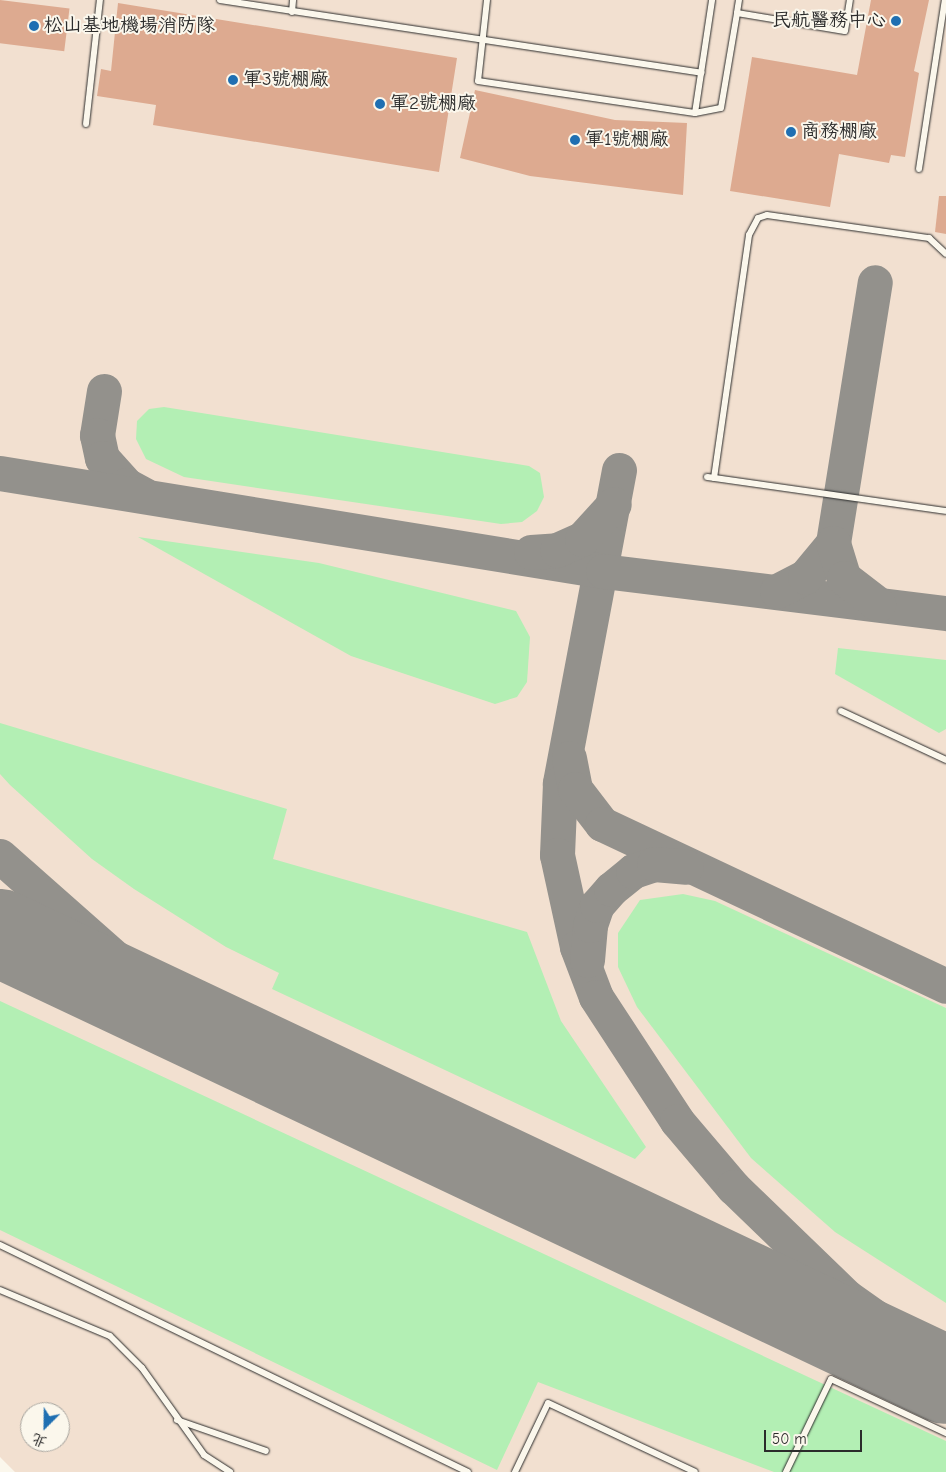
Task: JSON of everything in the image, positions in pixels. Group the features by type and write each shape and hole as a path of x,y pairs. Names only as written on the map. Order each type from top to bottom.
{"lane":[{"path":"86,124 100,0"},
{"path":"220,0 482,42 701,73"},
{"path":"292,12 293,0"},
{"path":"487,0 478,81 695,113 720,108 739,0"},
{"path":"695,113 712,0"},
{"path":"737,13 845,30 850,0"},
{"path":"919,169 945,0"},
{"path":"714,478 749,235 758,218 768,215 930,238 946,254"},
{"path":"707,477 946,511"},
{"path":"841,711 946,760"},
{"path":"0,1245 468,1472"},
{"path":"0,1290 110,1336 142,1368 176,1420 204,1455 230,1472"},
{"path":"786,1472 831,1379 946,1433"},
{"path":"515,1472 548,1403 695,1472"},
{"path":"176,1420 266,1451"}],"shaded area":[{"path":"0,0 946,0 946,1472 15,1472 0,1457"}],"green space":[{"path":"164,407 529,466 540,473 544,497 537,511 522,522 501,524 184,477 146,459 136,439 137,421 149,409"},
{"path":"138,537 319,563 516,611 530,637 527,682 517,697 495,704 351,656"},
{"path":"838,648 946,660 946,729 939,733 835,674"},
{"path":"0,723 287,809 273,859 527,932 561,1021 646,1147 635,1159 272,989 279,973 226,947 134,889 92,859 10,785 0,774"},
{"path":"683,894 715,901 946,1008 946,1303 835,1232 751,1158 637,1007 618,967 618,933 640,900"},
{"path":"0,1001 946,1441 946,1472 774,1472 538,1382 497,1470 0,1230"}],"building":[{"name":"松山基地機場消防隊","path":"0,0 69,9 64,51 0,43"},
{"path":"871,0 929,0 914,71 919,73 905,157 891,155 889,163 839,154 830,207 730,191 752,57 857,75"},
{"path":"118,3 457,58 439,172 153,125 156,105 97,96 101,69 111,71"},
{"name":"軍1號棚廠","path":"475,90 615,120 687,123 683,195 530,176 460,158"},
{"path":"939,196 946,196 946,234 935,232"}],"taxiway":[{"path":"833,543 875,282"},
{"path":"104,391 97,435 102,458 126,485 145,495"},
{"path":"619,470 560,783 557,855 577,947 596,997 677,1121 733,1187 847,1297 946,1367"},
{"path":"0,473 603,571 946,613"},
{"path":"531,552 557,550 582,539 614,504"},
{"path":"777,591 805,577 833,543 844,578 878,604"},
{"path":"569,758 575,789 602,824 946,986"},
{"path":"0,856 146,985 235,1044"},
{"path":"587,960 590,925 597,905 611,889 633,871 654,864 686,867"}],"runway":[{"path":"0,933 946,1380"}],"place":[{"name":"民航醫務中心","path":"896,21"},
{"name":"松山基地機場消防隊","path":"34,26"},
{"name":"軍3號棚廠","path":"233,80"},
{"name":"軍2號棚廠","path":"380,104"},
{"name":"商務棚廠","path":"791,132"},
{"name":"軍1號棚廠","path":"575,140"}]}
